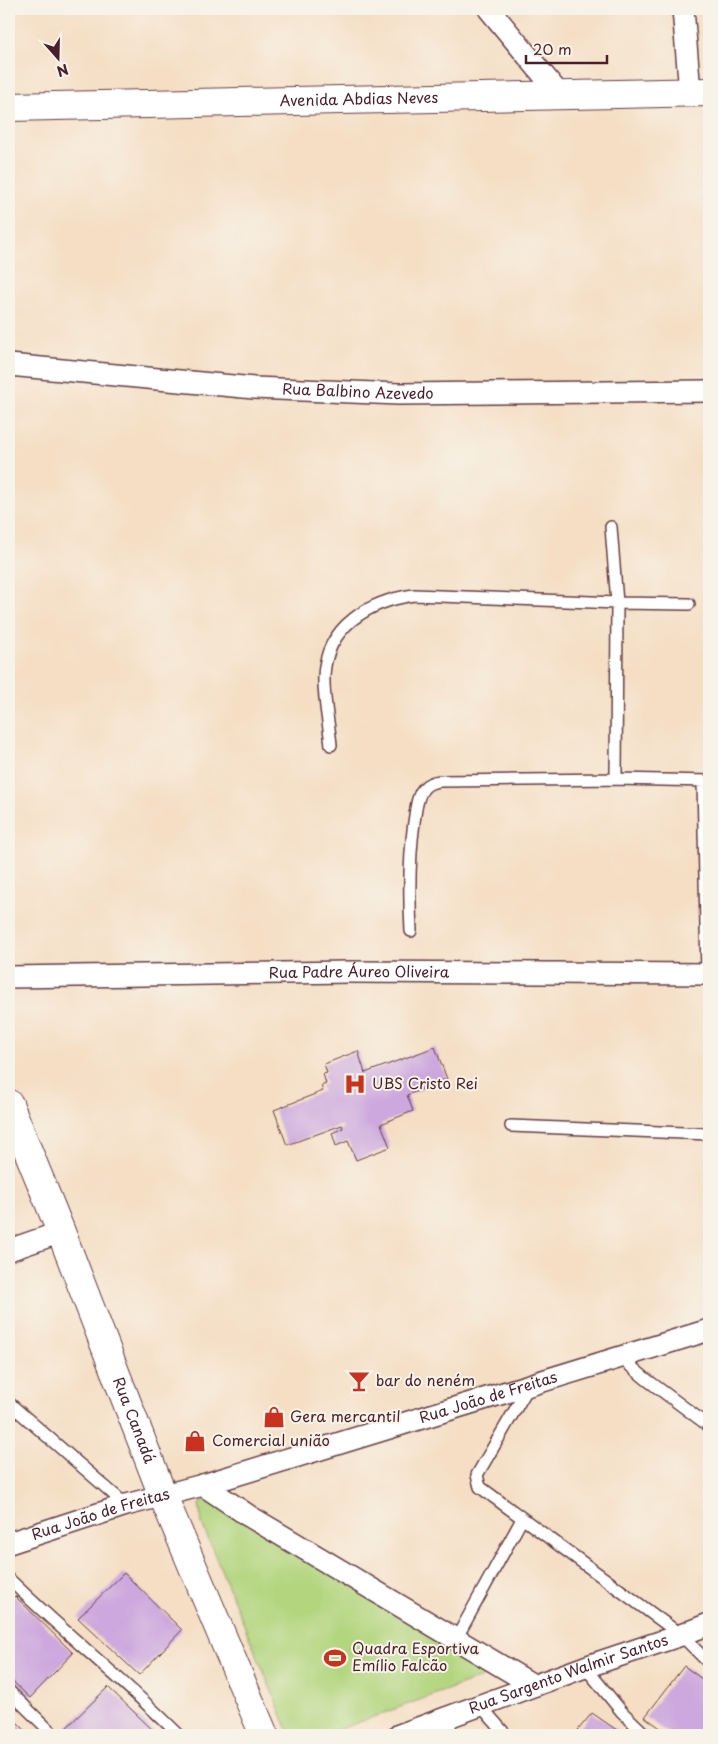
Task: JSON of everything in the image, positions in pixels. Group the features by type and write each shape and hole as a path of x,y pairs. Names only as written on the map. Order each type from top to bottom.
{"street":[{"path":"489,9 559,94"},
{"path":"683,9 700,92"},
{"name":"Avenida Abdias Neves","path":"9,106 700,92"},
{"name":"Rua Balbino Azevedo","path":"9,365 254,388 399,394 709,391"},
{"name":"Rua Padre Áureo Oliveira","path":"9,977 349,972 708,974"},
{"name":"Rua Canadá","path":"9,1104 61,1232 163,1496 264,1735"},
{"path":"12,1246 61,1232"},
{"name":"Rua João de Freitas","path":"9,1542 126,1505 203,1486 709,1330"},
{"path":"203,1486 249,1516 533,1685"},
{"name":"Rua Sargento Walmir Santos","path":"399,1735 450,1726 480,1705 585,1666 709,1624"}],"lane":[{"path":"612,527 617,603 616,779"},
{"path":"331,745 324,676 326,659 334,639 344,628 355,617 379,603 414,596 689,604"},
{"path":"411,931 409,887 411,847 417,800 422,790 428,784 440,781 616,779 706,781 708,974"},
{"path":"511,1126 709,1134"},
{"path":"622,1358 646,1379 709,1426"},
{"path":"528,1386 477,1475 480,1487 681,1635 709,1663"},
{"path":"9,1403 126,1505"},
{"path":"456,1639 522,1519"},
{"path":"9,1579 40,1609 146,1702 179,1735"},
{"path":"585,1666 622,1712 646,1735"},
{"path":"9,1691 54,1735"},
{"path":"480,1705 506,1735"}],"green space":[{"path":"209,1498 493,1673 324,1735 290,1735 202,1524 199,1504"}],"building":[{"path":"435,1047 447,1079 407,1095 413,1111 381,1124 390,1147 356,1160 348,1141 336,1146 332,1133 343,1128 342,1125 287,1145 274,1110 323,1091 321,1086 326,1084 323,1074 327,1073 324,1064 358,1051 365,1073"},
{"path":"124,1573 182,1630 139,1675 78,1618"},
{"path":"15,1596 73,1653 30,1698 9,1678 9,1602"},
{"path":"684,1666 709,1684 709,1735 670,1735 645,1717"},
{"path":"108,1687 158,1735 66,1735 62,1732"},
{"path":"592,1713 624,1735 574,1735"},
{"path":"9,1714 30,1735 9,1735"}],"place":[{"name":"UBS Cristo Rei","path":"355,1084"},
{"name":"bar do neném","path":"359,1381"},
{"name":"Gera mercantil","path":"274,1417"},
{"name":"Comercial união","path":"195,1441"},
{"name":"Quadra Esportiva Emílio Falcão","path":"335,1658"}]}
